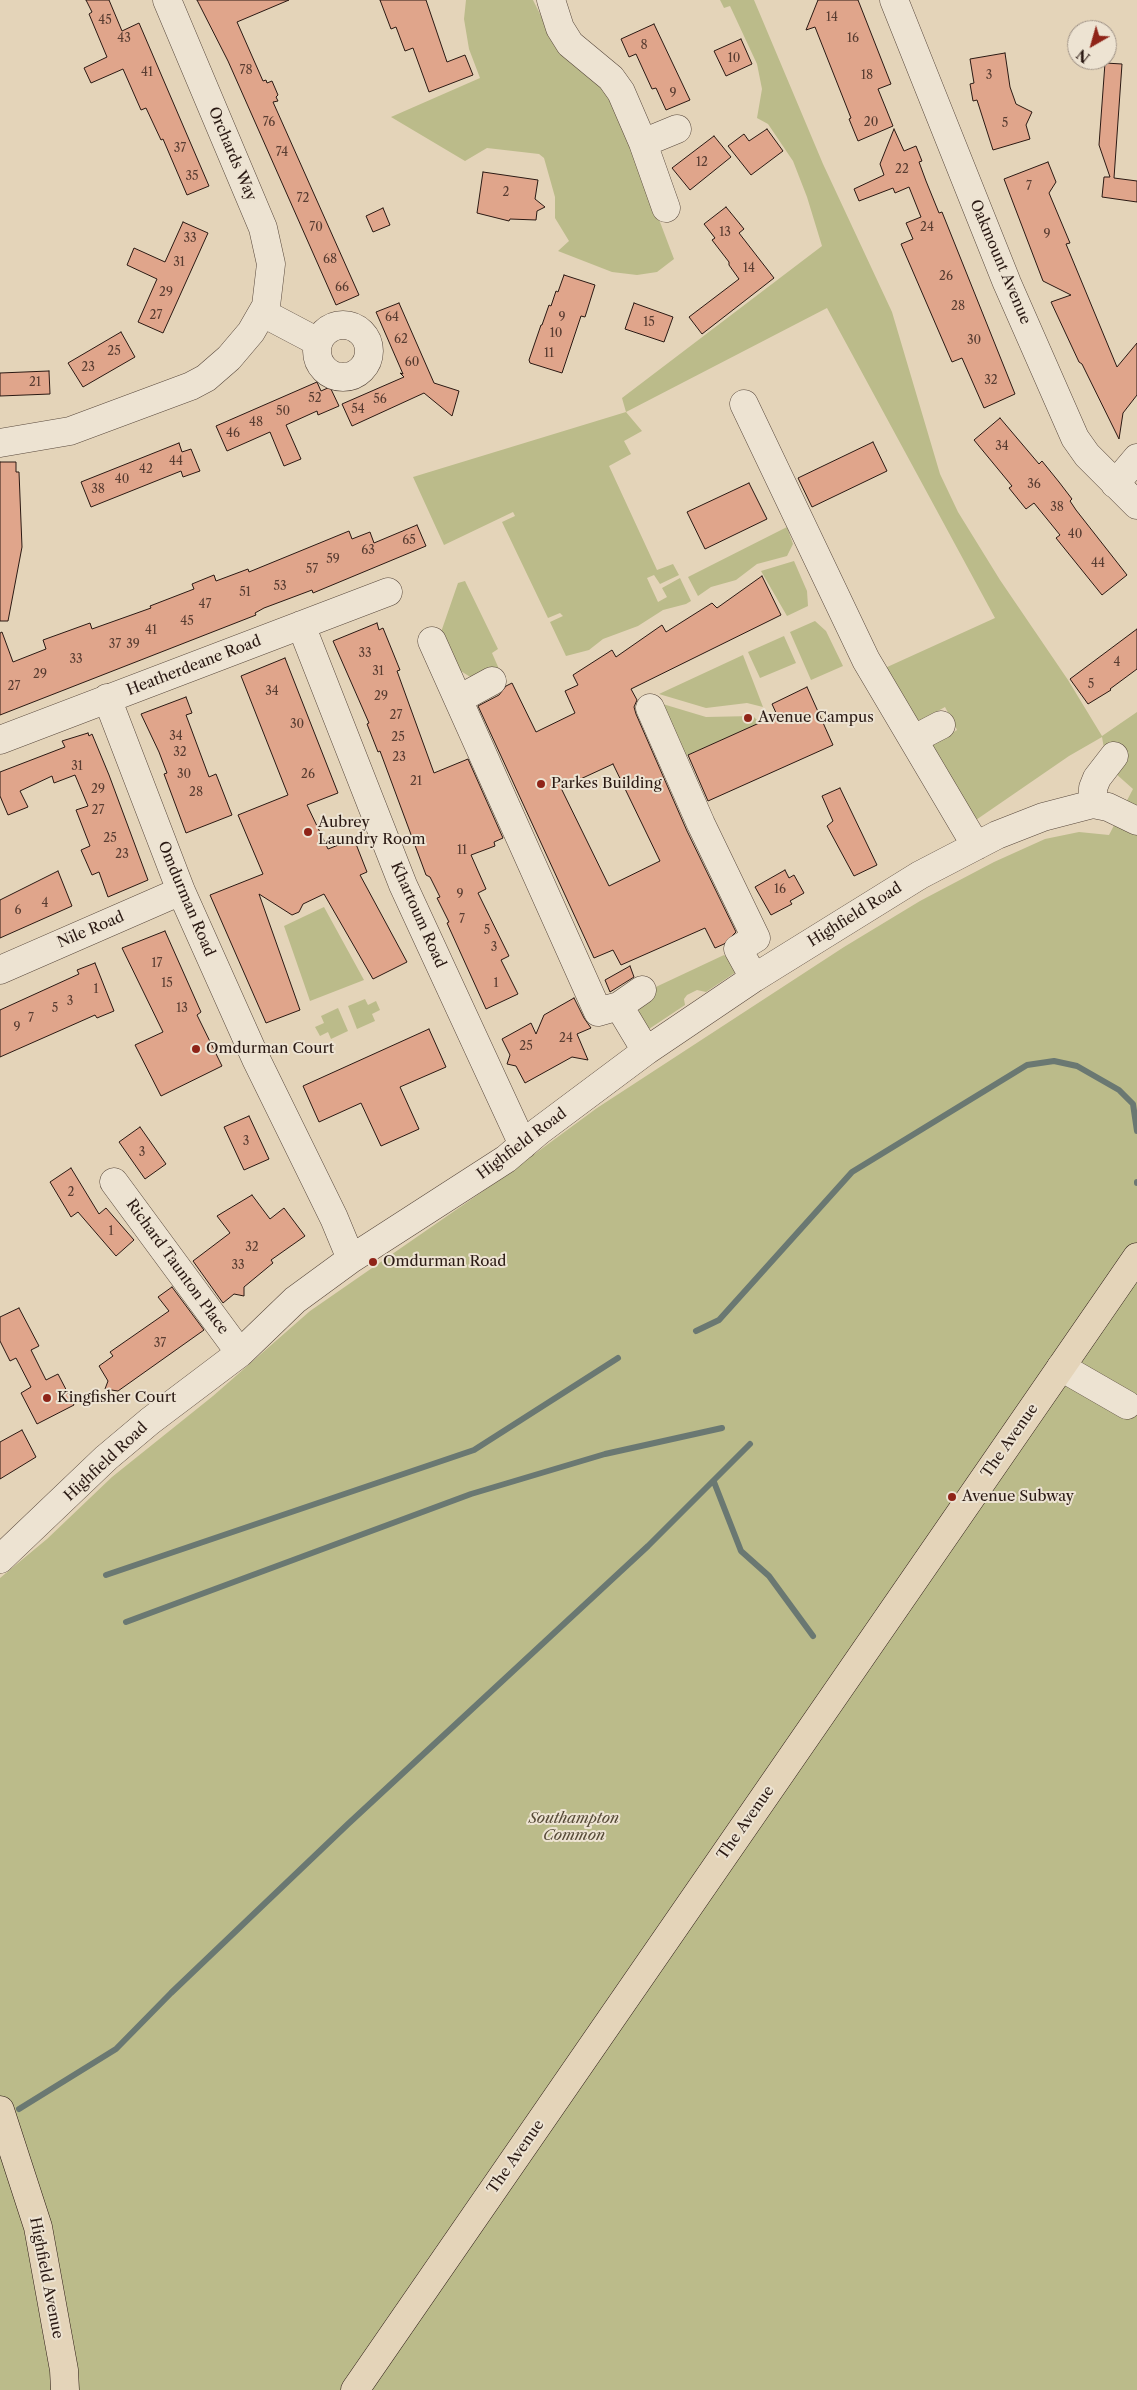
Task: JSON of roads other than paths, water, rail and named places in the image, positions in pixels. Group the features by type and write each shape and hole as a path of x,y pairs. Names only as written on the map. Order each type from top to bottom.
{"main road":[{"name":"The Avenue","path":"355,2390 1137,1257"},
{"name":"Highfield Avenue","path":"0,2110 38,2227 64,2370 65,2390"}],"street":[{"name":"Orchards Way","path":"0,443 70,431 191,386 206,378 224,364 252,332 263,313 271,279 269,246 264,228 167,0"},
{"path":"551,0 557,20 570,44 611,78 621,92 643,143 666,208"},
{"name":"Oakmount Avenue","path":"894,0 1007,282 1075,438 1087,455 1137,505"},
{"path":"643,143 677,129"},
{"path":"263,313 318,342"},
{"path":"744,404 769,453 856,641 976,846"},
{"path":"1115,484 1137,458"},
{"name":"Heatherdeane Road","path":"0,740 388,592"},
{"name":"Khartoum Road","path":"301,625 404,885 523,1145"},
{"path":"432,641 598,1012 619,1006 642,990"},
{"path":"459,699 492,681"},
{"name":"Omdurman Road","path":"107,698 181,891 256,1059 334,1218 351,1258"},
{"path":"650,708 701,824 756,938 738,949 754,978"},
{"path":"914,739 941,725"},
{"path":"1114,756 1097,778 1093,788 1093,804 1108,807 1137,821"},
{"name":"Highfield Road","path":"0,1559 106,1458 150,1420 240,1353 295,1300 351,1258 476,1180 592,1090 646,1051 754,978 920,875 976,846 1043,817 1093,804"},
{"name":"Nile Road","path":"0,970 181,891"},
{"path":"619,1006 646,1051"},
{"name":"Richard Taunton Place","path":"114,1182 240,1353"},
{"path":"1061,1367 1127,1405"}],"waterway":[{"path":"696,1331 719,1320 852,1172 1027,1065 1054,1061 1077,1066 1119,1090 1133,1104 1137,1131"},
{"path":"106,1575 474,1450 618,1358"},
{"path":"126,1622 471,1494 605,1454 722,1428"},
{"path":"19,2109 116,2049 171,1993 348,1824 648,1546 750,1444"},
{"path":"714,1482 741,1551 769,1576 813,1636"}],"place":[{"name":"Avenue Campus","path":"748,718"},
{"name":"Parkes Building","path":"541,784"},
{"name":"Aubrey Laundry Room","path":"308,832"},
{"name":"Omdurman Court","path":"196,1049"},
{"name":"Omdurman Road","path":"373,1262"},
{"name":"Kingfisher Court","path":"47,1398"},
{"name":"Avenue Subway","path":"952,1497"}],"park label":[{"name":"Southampton Common","path":"574,1828"}]}
